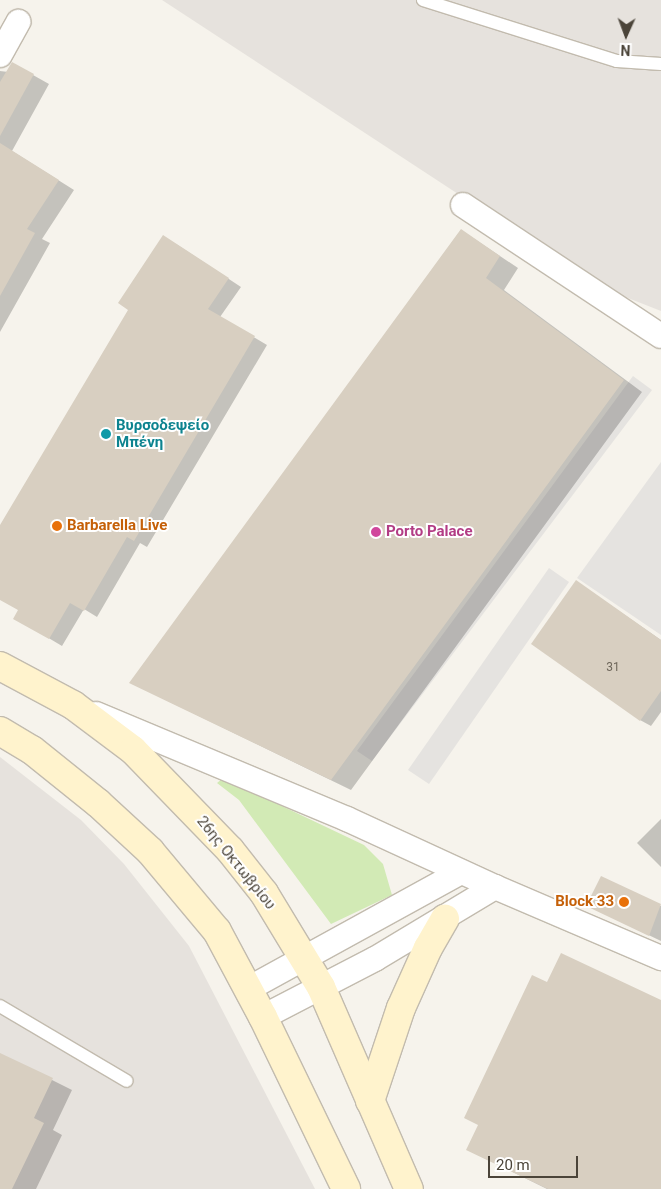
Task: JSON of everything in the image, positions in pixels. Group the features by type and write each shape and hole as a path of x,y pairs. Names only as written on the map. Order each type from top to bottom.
{"main road":[{"name":"26ης Οκτωβρίου","path":"0,666 73,705 133,750 230,850 264,893 306,958 321,987 409,1189"},
{"path":"0,731 32,750 98,803 150,851 217,931 263,1017 346,1189"},
{"path":"370,1100 401,1008 428,948 445,918"}],"street":[{"path":"0,55 18,22"},
{"path":"463,205 661,336"},
{"path":"73,705 347,819 461,872 661,958"},
{"path":"248,988 461,872"},
{"path":"263,1017 445,918 495,887"}],"lane":[{"path":"423,0 618,61 661,64"},
{"path":"0,1006 127,1081"}],"shaded area":[{"path":"162,0 661,0 661,311 600,287"},
{"path":"633,376 652,390 372,761 357,751"},
{"path":"661,462 661,635 577,578"},
{"path":"549,568 569,582 429,784 408,770"},
{"path":"0,757 81,820 124,864 189,946 315,1189 0,1189"}],"green space":[{"path":"223,778 364,845 383,864 392,895 331,924 239,800 217,783"}],"building":[{"path":"12,62 34,74 0,136 0,82"},
{"path":"0,143 59,180 27,229 35,233 0,296"},
{"name":"Porto Palace","path":"461,229 500,256 486,278 624,380 331,780 129,683"},
{"name":"Βυρσοδεψείο Μπένη","path":"163,235 229,278 208,309 255,336 134,541 127,537 84,611 70,603 49,639 13,619 18,610 0,600 0,525 128,310 118,303"},
{"path":"576,580 661,640 661,691 640,721 531,644"},
{"path":"601,876 661,904 649,936 586,906"},
{"path":"561,953 661,1000 661,1189 548,1189 466,1150 478,1125 464,1118 532,975 547,982"},
{"path":"0,1053 53,1078 34,1118 44,1123 12,1189 0,1189"}],"place":[{"name":"Βυρσοδεψείο Μπένη","path":"106,434"},
{"name":"Barbarella Live","path":"57,526"},
{"name":"Porto Palace","path":"376,532"},
{"name":"Block 33","path":"624,902"}]}
